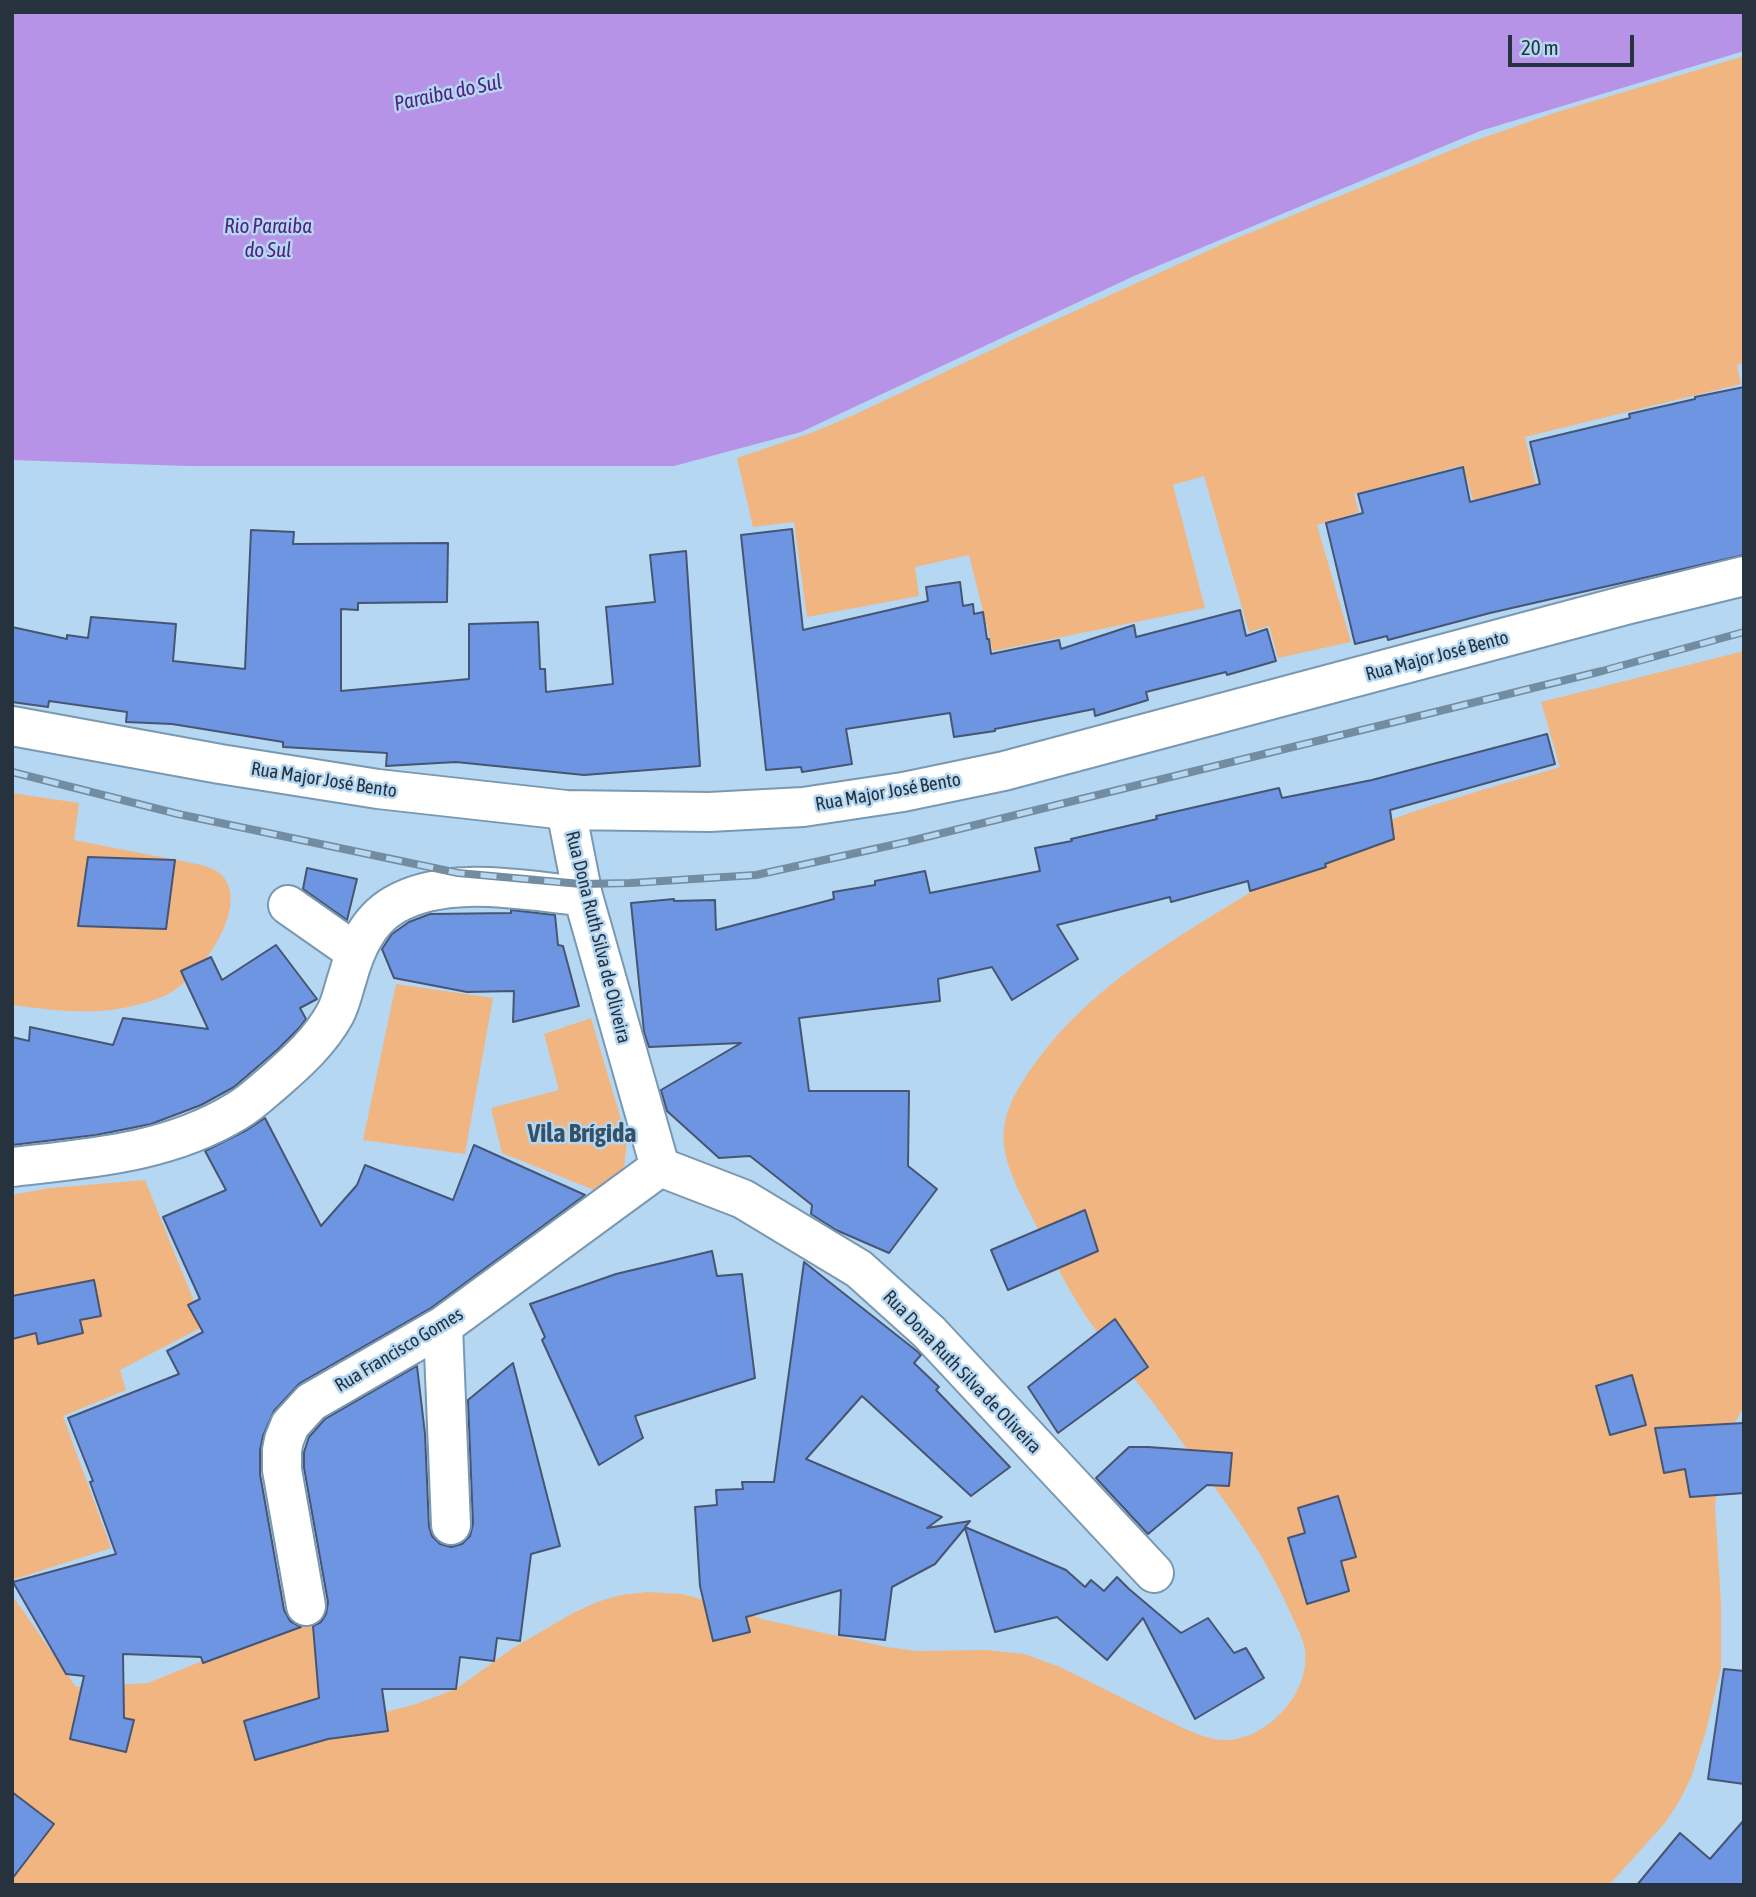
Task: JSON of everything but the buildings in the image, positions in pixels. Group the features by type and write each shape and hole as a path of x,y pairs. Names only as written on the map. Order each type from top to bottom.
{"street":[{"name":"Rua Major José Bento","path":"12,726 377,789 566,810 709,812 803,807 904,792 1004,771 1744,576"},
{"name":"Rua Dona Ruth Silva de Oliveira","path":"566,810 583,896 660,1167 743,1199 859,1269 929,1332 1154,1573"},
{"path":"12,1167 106,1156 150,1147 180,1139 240,1109 284,1073 321,1036 340,1002 355,952 375,920 396,904 432,891 484,887 583,896"},
{"path":"288,905 355,952"},
{"name":"Rua Francisco Gomes","path":"306,1606 282,1470 284,1440 290,1425 311,1402 443,1326 660,1167"},
{"path":"443,1326 451,1525"}],"shaded area":[{"path":"1744,56 1744,363 1737,365 1741,384 1525,437 1536,485 1473,500 1463,465 1354,494 1359,512 1317,525 1351,642 1278,658 1269,626 1249,632 1204,476 1173,485 1205,608 993,651 969,555 915,567 919,596 807,617 794,522 753,527 737,458 811,433 856,414 1225,243 1471,142 1557,112"},
{"path":"1744,651 1744,1406 1721,1454 1715,1506 1721,1604 1721,1668 1706,1731 1692,1775 1680,1800 1665,1823 1609,1885 12,1885 12,1595 76,1687 148,1683 315,1615 356,1720 416,1704 456,1689 513,1648 573,1613 621,1595 648,1592 682,1594 762,1619 886,1647 918,1651 986,1650 1024,1654 1060,1667 1207,1737 1229,1740 1260,1730 1286,1708 1296,1693 1305,1661 1300,1633 1268,1567 1232,1512 1077,1303 1020,1194 1010,1168 1004,1128 1012,1100 1027,1074 1057,1036 1103,991 1155,952 1294,865 1324,848 1379,824 1560,767 1541,702"},
{"path":"12,793 79,803 74,840 202,865 223,876 230,894 224,929 202,964 189,978 162,997 105,1011 69,1011 12,1005"},
{"path":"396,984 493,998 465,1154 363,1140"},
{"path":"591,1018 627,1140 624,1169 609,1196 502,1153 491,1108 559,1090 544,1034"},
{"path":"145,1180 204,1326 120,1370 126,1390 63,1416 111,1548 12,1580 12,1195 50,1188"}],"water":[{"name":"Rio Paraiba do Sul","path":"12,12 1744,12 1744,51 1480,131 1134,276 801,432 674,466 187,466 12,460"}],"railway":[{"path":"12,772 178,814 458,873 581,884 756,875 906,842 1602,671 1744,632"}],"district":[{"name":"Vila Brígida","path":"582,1134"}],"water label":[{"name":"Paraiba do Sul","path":"448,93"}]}
